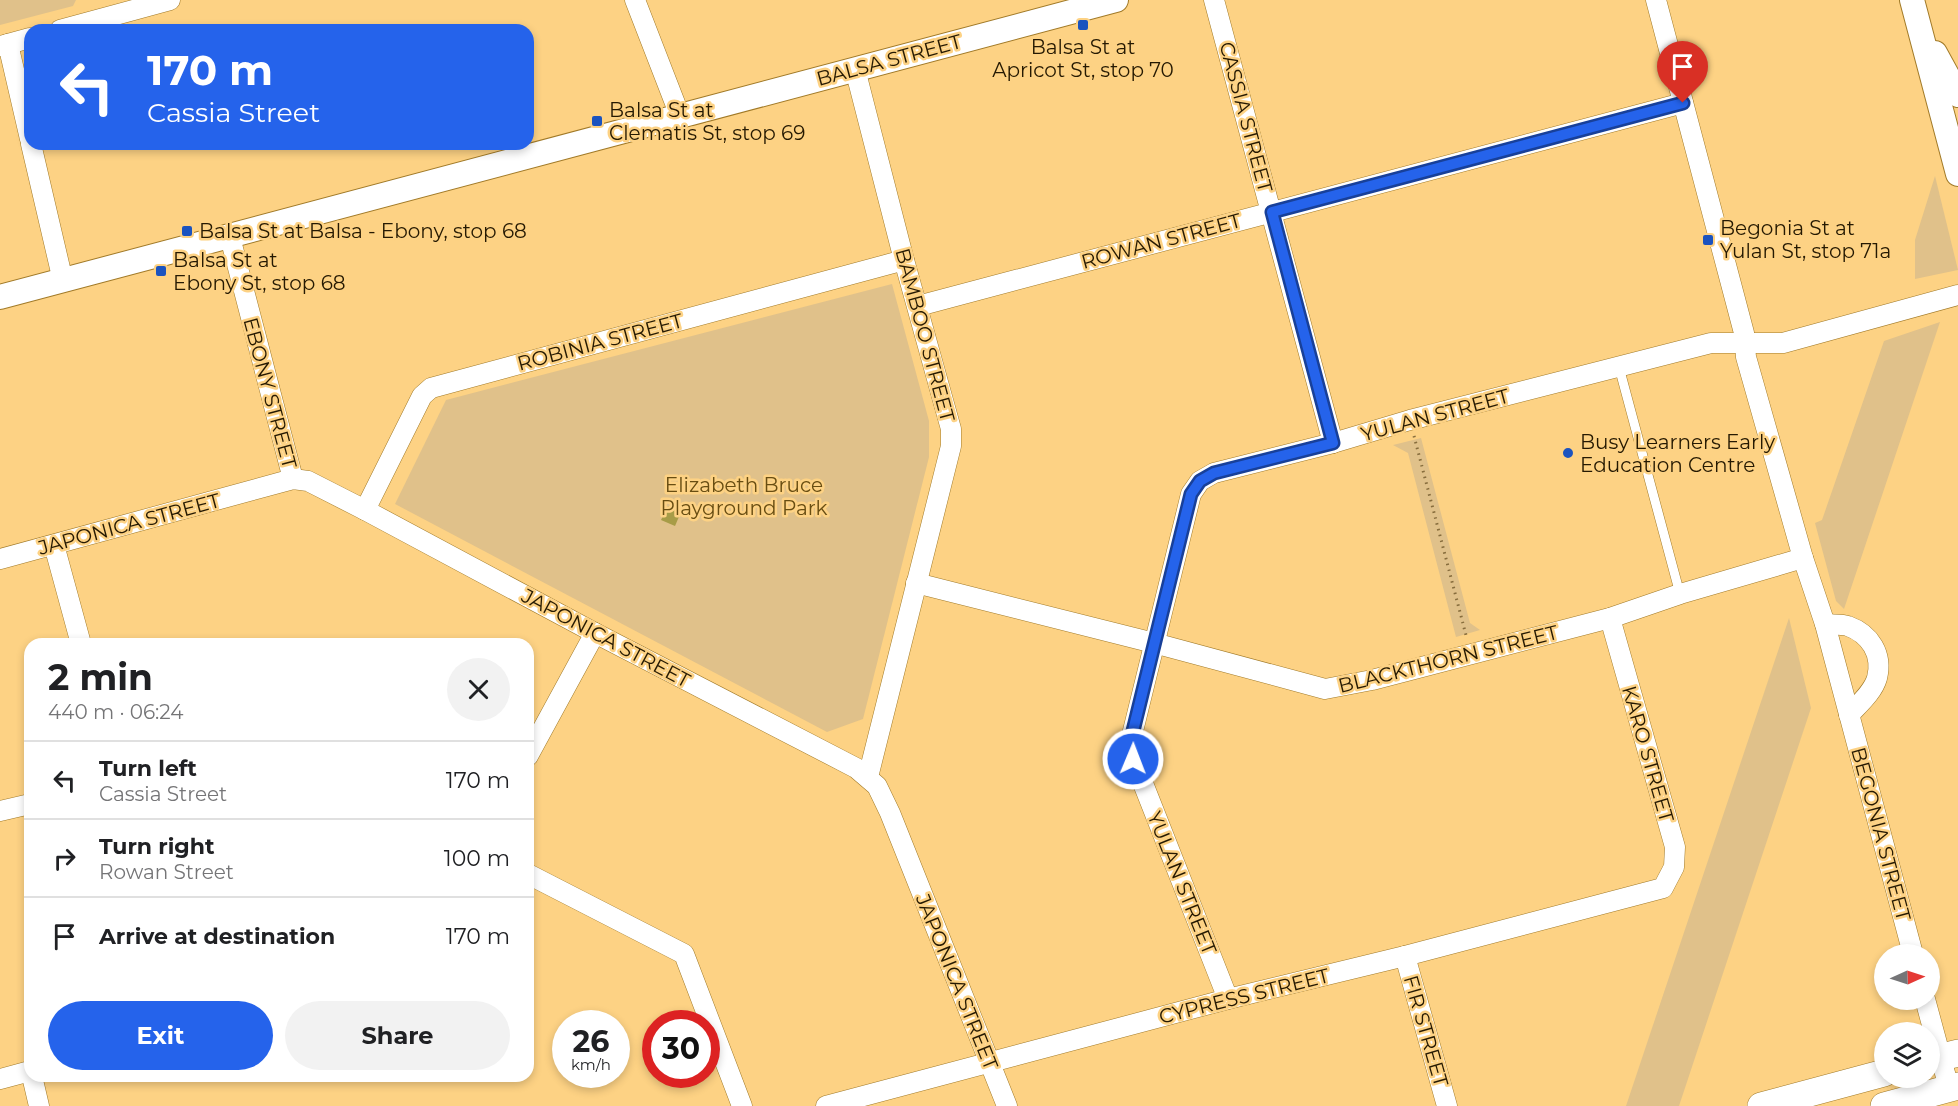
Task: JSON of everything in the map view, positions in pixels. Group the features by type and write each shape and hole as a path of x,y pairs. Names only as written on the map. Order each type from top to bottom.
{"main road":[{"path":"1761,1106 1874,1076"},
{"path":"1884,1106 1953,1087"}],"street":[{"path":"73,24 107,8 170,0"},
{"path":"635,0 680,116"},
{"name":"BALSA STREET","path":"0,297 1116,0"},
{"name":"CASSIA STREET","path":"1214,0 1333,443"},
{"name":"BEGONIA STREET","path":"1656,0 1744,333 1746,357 1803,558 1825,624 1910,944"},
{"path":"1914,10 1958,95"},
{"path":"1914,10 1958,174"},
{"path":"24,40 4,45 24,117"},
{"name":"BAMBOO STREET","path":"855,69 904,260 951,429 951,446 868,777"},
{"name":"ROWAN STREET","path":"918,306 1683,103"},
{"path":"32,150 63,281"},
{"name":"EBONY STREET","path":"230,237 293,479"},
{"name":"ROBINIA STREET","path":"365,510 422,396 431,388 904,260"},
{"name":"YULAN STREET","path":"1228,999 1133,759 1132,735 1154,643 1191,494 1200,481 1214,473 1333,443 1410,420 1711,343 1784,343 1958,295"},
{"name":"JAPONICA STREET","path":"0,559 293,479 308,481 856,768 877,786 890,813 1007,1106"},
{"path":"54,544 79,638"},
{"name":"BLACKTHORN STREET","path":"916,583 1325,689 1372,680 1610,618 1680,594 1803,558"},
{"name":"KARO STREET","path":"1610,618 1675,847 1674,867 1663,888"},
{"path":"1825,624 1847,626 1869,638 1878,658 1877,678 1870,691 1849,715"},
{"path":"534,745 595,633"},
{"path":"0,811 24,805"},
{"path":"534,877 684,954 742,1106"},
{"name":"CYPRESS STREET","path":"826,1106 1228,999 1405,956 1663,888"},
{"name":"FIR STREET","path":"1405,956 1448,1106"},
{"path":"1928,1010 1953,1087"},
{"path":"0,1079 24,1074"},
{"path":"33,1082 39,1106"}],"lane":[{"path":"1620,367 1680,594"}],"path":[{"path":"1410,420 1470,654"}],"green space":[{"path":"0,0 76,0 73,6 0,25"},
{"path":"1935,176 1958,270 1915,279 1915,240"},
{"name":"Elizabeth Bruce Playground Park","path":"892,284 929,421 929,457 863,719 827,732 395,504 446,400"},
{"path":"1940,322 1844,609 1836,601 1815,523 1822,520 1884,341"},
{"path":"1421,438 1470,623 1480,630 1456,637 1408,453 1393,445"},
{"path":"1789,618 1811,708 1679,1106 1626,1106"}],"building":[{"path":"668,506 681,512 675,526 661,520"}],"place":[{"name":"Balsa St at Apricot St, stop 70","path":"1083,25"},
{"name":"Balsa St at Clematis St, stop 69","path":"597,121"},
{"name":"Balsa St at Balsa - Ebony, stop 68","path":"187,231"},
{"name":"Begonia St at Yulan St, stop 71a","path":"1708,240"},
{"name":"Balsa St at Ebony St, stop 68","path":"161,271"},
{"name":"Busy Learners Early Education Centre","path":"1568,453"}],"route":[{"path":"1133,759 1132,735 1191,494 1200,481 1214,473 1333,443 1272,212 1683,103"}]}
